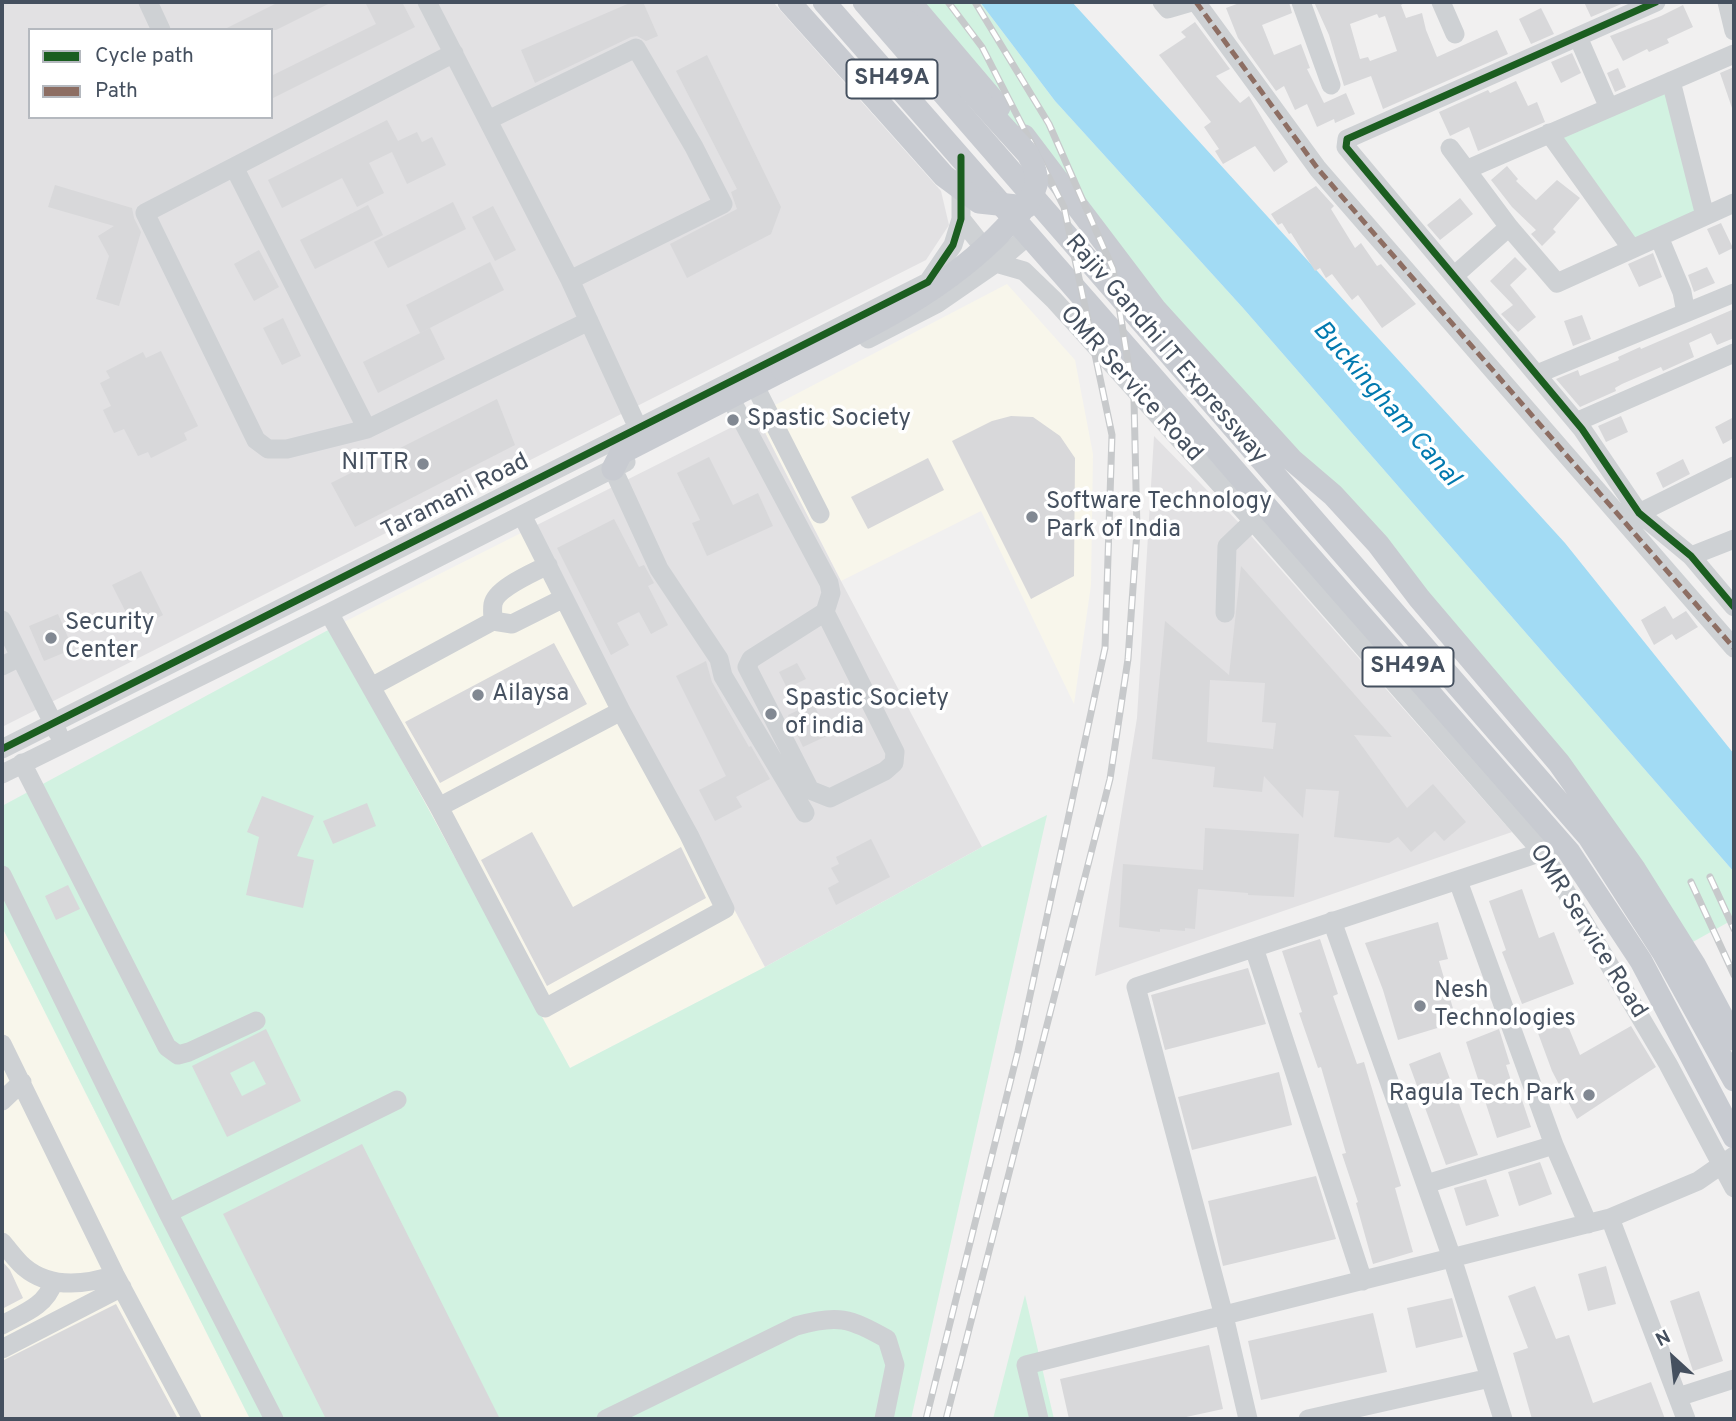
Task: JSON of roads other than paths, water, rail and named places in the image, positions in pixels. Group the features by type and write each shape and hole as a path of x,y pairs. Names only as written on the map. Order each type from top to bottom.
{"main road":[{"path":"789,2 944,176 979,202 1026,207"},
{"name":"SH49A","path":"824,2 961,156"},
{"path":"877,6 909,12 1036,150 1155,309 1292,460 1333,495 1378,544 1419,598 1559,763 1635,870 1693,964 1734,1039"},
{"path":"877,6 1267,465 1292,460"},
{"path":"613,469 621,453 931,292 983,252 1026,207 1036,183 1034,165 1028,154 909,12"},
{"name":"Rajiv Gandhi IT Expressway","path":"961,156 1312,557 1552,848 1641,961 1734,1137"},
{"name":"SH49A","path":"1267,465 1589,837 1663,952 1734,1080"},
{"path":"1276,516 1296,499"},
{"path":"1312,557 1331,539"},
{"path":"1663,952 1693,964"}],"street":[{"path":"148,2 160,28"},
{"path":"427,2 570,280 638,428"},
{"path":"1162,2 1168,9 1194,2 1318,169 1734,648"},
{"path":"1301,2 1331,85"},
{"path":"1441,2 1455,34"},
{"path":"1656,2 1347,139 1346,148 1576,422 1639,513 1691,556 1732,600"},
{"path":"1727,2 1734,31"},
{"path":"1578,37 1609,108"},
{"path":"488,120 636,48 723,204 570,280"},
{"path":"454,53 145,212 256,440 268,449 287,449 367,429 589,321"},
{"path":"1468,169 1734,54"},
{"path":"1671,81 1705,216"},
{"path":"1549,133 1632,249"},
{"path":"1450,148 1509,227 1557,283 1734,203"},
{"path":"961,156 961,219 996,263"},
{"path":"234,167 367,429"},
{"name":"Taramani Road","path":"2,749 928,282 953,245 961,219"},
{"path":"1455,275 1509,227"},
{"name":"Taramani Road","path":"2,774 329,613 938,303 996,263 1029,235"},
{"path":"1659,237 1682,292 1686,313"},
{"name":"OMR Service Road","path":"996,263 1024,271 1054,300 1552,848 1668,1064 1728,1160 1734,1188"},
{"path":"1537,374 1734,293"},
{"path":"1576,422 1734,353"},
{"path":"759,394 820,514"},
{"path":"735,407 829,583 831,593 825,612 751,659 747,667 810,790 830,798 886,771 894,763 895,752 825,612"},
{"path":"1639,513 1734,466"},
{"path":"613,469 659,569 719,659 723,676 805,813"},
{"path":"329,613 439,807 545,1008 725,909 522,515"},
{"path":"1225,613 1227,547 1253,521"},
{"path":"1691,556 1734,539"},
{"path":"493,621 492,606 496,597 505,588 548,565"},
{"path":"371,687 493,621 512,624 564,598"},
{"path":"2,620 63,743"},
{"path":"2,666 20,657"},
{"path":"439,807 621,710"},
{"path":"22,763 167,1047 178,1055 189,1052 256,1021"},
{"path":"1248,1419 1136,987 1552,848"},
{"path":"2,875 168,1213 274,1419"},
{"path":"1458,881 1554,1145 1588,1224"},
{"path":"1332,921 1452,1258 1503,1419"},
{"path":"1254,948 1363,1280"},
{"path":"2,1045 119,1281 192,1419"},
{"path":"2,1092 22,1082"},
{"path":"2,1101 22,1082"},
{"path":"168,1213 397,1100"},
{"path":"1426,1184 1554,1145"},
{"path":"1039,1419 1026,1366 1610,1218 1698,1181 1728,1160"},
{"path":"1610,1218 1686,1419"},
{"path":"2,1242 25,1268 52,1283 119,1281"},
{"path":"2,1349 119,1281"},
{"path":"2,1325 36,1307 50,1294 52,1283"},
{"path":"606,1419 796,1326 836,1318 857,1322 887,1339 895,1365 884,1419"},
{"path":"1308,1419 1490,1378"},
{"path":"1678,1397 1734,1379"}],"water":[{"name":"Buckingham Canal","path":"980,2 1072,2 1565,543 1734,754 1734,872 1243,308 1055,101"}],"railway":[{"path":"926,1419 1018,1051 1105,648 1112,435 1064,207 982,47 948,2"},
{"path":"946,1419 1110,779 1128,659 1137,531 1134,399 1113,269 1049,124 975,2"},
{"path":"1710,877 1734,929"},
{"path":"1691,882 1734,975"}],"place":[{"name":"Spastic Society","path":"733,420"},
{"name":"NITTR","path":"423,464"},
{"name":"Software Technology Park of India","path":"1032,517"},
{"name":"Security Center","path":"51,638"},
{"name":"Ailaysa","path":"478,695"},
{"name":"Spastic Society of india","path":"771,714"},
{"name":"Nesh Technologies","path":"1420,1006"},
{"name":"Ragula Tech Park","path":"1589,1095"}]}
